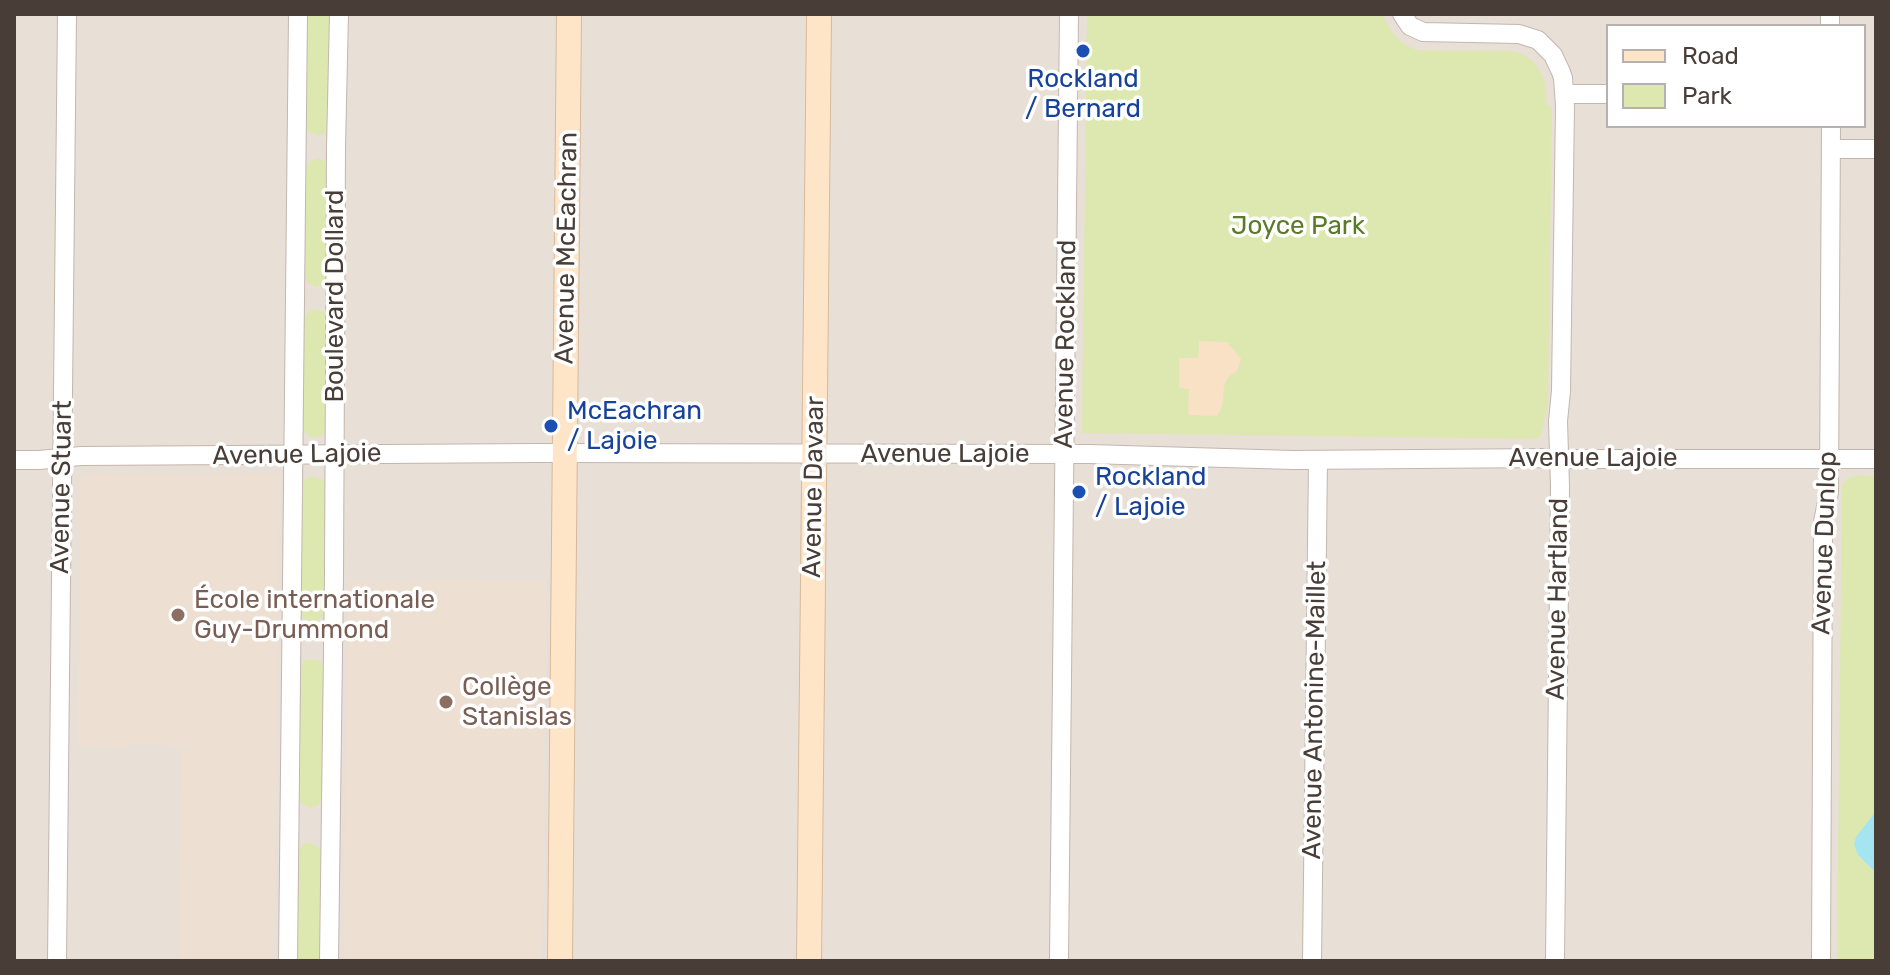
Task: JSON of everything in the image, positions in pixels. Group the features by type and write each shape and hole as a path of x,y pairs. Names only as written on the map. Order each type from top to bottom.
{"street":[{"name":"Avenue Stuart","path":"57,961 67,14"},
{"name":"Boulevard Dollard","path":"288,961 298,14"},
{"name":"Boulevard Dollard","path":"329,961 335,162 339,14"},
{"name":"Avenue McEachran","path":"560,961 569,14"},
{"name":"Avenue Davaar","path":"809,961 819,14"},
{"name":"Avenue Rockland","path":"1059,961 1069,14"},
{"name":"Avenue Hartland","path":"1402,14 1410,26 1423,32 1519,34 1538,40 1553,55 1563,78 1555,961"},
{"path":"1565,94 1606,94"},
{"name":"Avenue Dunlop","path":"1821,961 1823,522 1829,492 1831,128"},
{"path":"1831,149 1876,149"},
{"name":"Avenue Lajoie","path":"14,460 81,456 564,453 1065,455 1318,460 1876,459"},
{"name":"Avenue Antonine-Maillet","path":"1312,961 1318,460"}],"shaded area":[{"path":"14,14 1876,14 1876,961 14,961"},
{"name":"École internationale Guy-Drummond","path":"90,474 276,474 279,478 274,961 179,961 182,746 78,746 80,485"},
{"name":"Collège Stanislas","path":"348,580 546,581 542,961 344,961"}],"green space":[{"path":"308,14 331,14 329,129 318,136 306,127"},
{"name":"Joyce Park","path":"1087,14 1383,14 1396,36 1417,50 1512,51 1529,58 1540,71 1547,106 1552,107 1548,405 1537,439 1084,433"},
{"path":"318,158 328,163 327,281 317,287 305,278 306,169 310,161"},
{"path":"316,309 328,316 326,431 314,438 302,429 303,320 308,312"},
{"path":"311,476 322,479 327,487 324,613 319,620 312,622 301,614 301,487 305,479"},
{"path":"1876,476 1876,961 1837,961 1842,486 1852,477"},
{"path":"309,659 320,661 324,666 322,798 317,806 311,808 299,799 300,669"},
{"path":"310,843 322,851 321,961 296,961 298,851 304,844"}],"sand":[{"path":"1199,341 1227,342 1241,359 1237,371 1226,380 1223,404 1217,416 1188,415 1189,389 1179,388 1179,358 1198,358"}],"water":[{"path":"1876,811 1876,873 1858,855 1854,844"}],"place":[{"name":"Rockland / Bernard","path":"1083,51"},
{"name":"McEachran / Lajoie","path":"551,426"},
{"name":"Rockland / Lajoie","path":"1079,492"},
{"name":"École internationale Guy-Drummond","path":"178,615"},
{"name":"Collège Stanislas","path":"446,702"}]}
